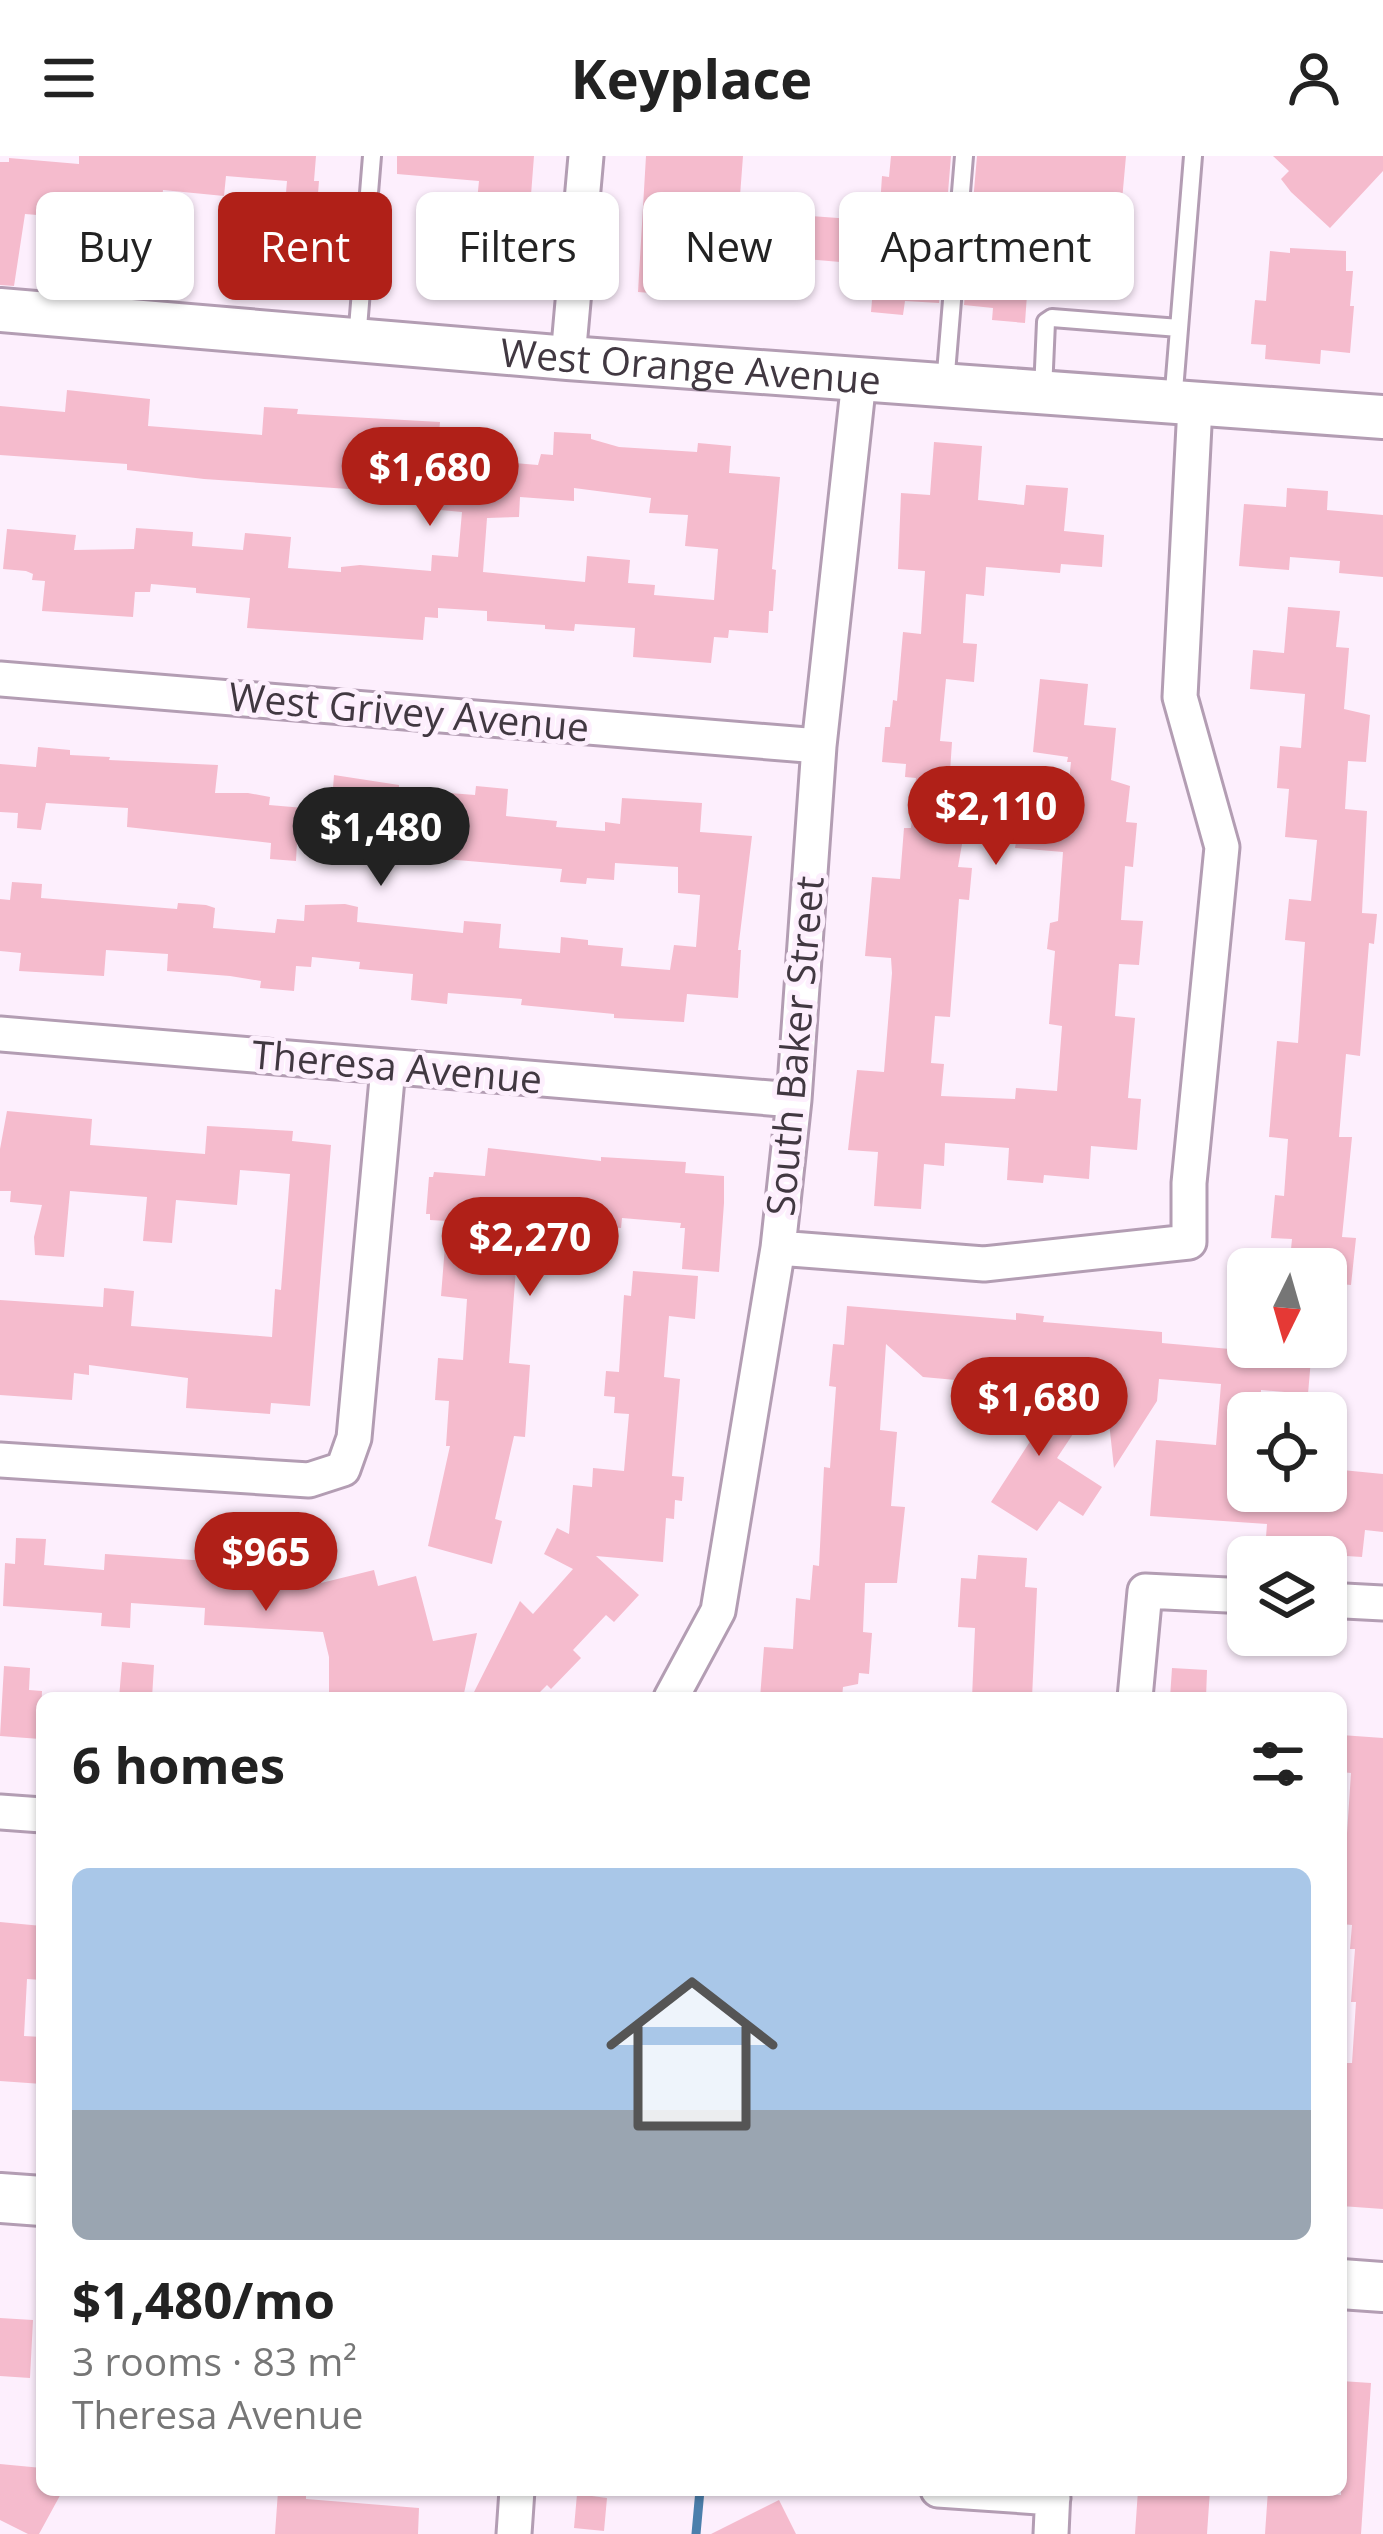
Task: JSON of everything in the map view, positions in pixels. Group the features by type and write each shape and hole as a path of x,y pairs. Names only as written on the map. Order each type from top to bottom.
{"main road":[{"path":"0,2198 36,2201"},
{"path":"1347,2284 1383,2287"}],"street":[{"path":"568,358 586,156"},
{"name":"West Orange Avenue","path":"0,310 568,358 1383,417"},
{"name":"South Baker Street","path":"674,1692 718,1611 778,1248 794,1100 819,746 859,380"},
{"path":"778,1248 984,1264 1189,1242 1190,1183 1222,848 1180,697 1184,405"},
{"name":"West Grivey Avenue","path":"0,679 819,746"},
{"name":"Theresa Avenue","path":"0,1034 794,1100"},
{"path":"0,1460 309,1480 343,1469 353,1438 388,1068"},
{"path":"1136,1692 1145,1591 1227,1595"},
{"path":"1347,1601 1383,1604"},
{"path":"0,1812 36,1815"},
{"path":"514,2534 517,2496"},
{"path":"1051,2534 1053,2496"}],"lane":[{"path":"357,340 372,156"},
{"path":"945,386 964,156"},
{"path":"1184,405 1179,328 1193,156"},
{"path":"1042,394 1046,322 1052,318 1179,328"}],"building":[{"path":"79,156 316,156 318,192 286,192 287,181 226,176 224,192 218,195 163,190 36,192 36,215 25,214 14,286 0,285 0,162 9,162 9,158 79,164"},
{"path":"397,156 534,156 531,192 478,192 479,181 397,174"},
{"path":"646,156 743,156 740,192 644,192"},
{"path":"891,156 951,156 948,192 881,192 882,176 889,177"},
{"path":"977,156 1126,156 1123,192 974,192"},
{"path":"1273,156 1383,156 1383,171 1330,228 1291,192 1281,179 1289,171"},
{"path":"643,207 643,292 638,292"},
{"path":"815,216 839,218 839,262 815,260"},
{"path":"1290,248 1346,251 1346,271 1353,271 1350,353 1321,350 1320,364 1265,359 1266,345 1251,344 1255,300 1266,301 1270,251 1290,253"},
{"path":"872,300 939,300 905,301 903,315 871,312"},
{"path":"964,300 1027,300 1025,323 992,320 993,308 964,305"},
{"path":"67,390 150,399 148,426 262,435 264,407 298,409 297,414 440,422 438,448 492,452 491,461 538,465 541,454 553,455 554,432 591,434 591,439 619,447 697,452 698,443 731,446 729,473 780,477 768,633 729,630 728,638 714,637 711,663 633,657 635,628 575,624 574,631 545,629 545,625 487,621 487,611 438,608 438,618 425,617 423,640 247,628 250,598 151,584 150,592 135,592 133,617 42,611 45,581 32,580 33,574 26,571 3,569 7,529 76,535 74,550 134,549 136,528 193,532 192,546 243,550 245,533 291,537 288,568 341,572 341,567 360,565 431,571 432,555 458,557 462,512 419,508 421,494 204,479 127,470 127,464 0,455 0,406 65,412","holes":["574,488 651,498 649,513 688,515 685,546 718,549 714,600 654,595 655,585 628,583 630,560 587,556 585,582 483,572 487,518 519,517 520,497 574,501"]},
{"path":"934,442 982,446 978,500 1024,505 1026,485 1068,488 1064,531 1104,535 1102,567 1061,564 1060,573 986,567 984,596 966,594 963,643 977,644 974,682 946,679 940,741 952,742 950,772 967,773 964,798 968,798 968,810 958,867 972,868 969,900 959,899 950,1017 935,1016 931,1063 944,1064 941,1096 1015,1099 1016,1088 1057,1091 1062,1026 1049,1024 1055,951 1047,949 1050,923 1058,921 1063,852 1015,848 1022,808 1066,812 1071,762 1068,757 1033,752 1040,679 1088,684 1084,725 1116,728 1111,780 1130,786 1126,822 1137,823 1133,867 1125,866 1121,920 1143,921 1139,965 1119,964 1115,1016 1135,1018 1128,1098 1141,1099 1137,1150 1091,1146 1089,1179 1044,1175 1043,1183 1007,1180 1009,1148 945,1143 944,1166 924,1164 921,1209 874,1206 878,1152 848,1150 857,1070 884,1072 892,973 891,958 865,956 872,877 900,879 904,828 911,828 916,778 905,777 906,764 882,762 885,727 890,727 893,700 897,701 903,632 921,634 925,571 898,569 901,493 930,495"},
{"path":"1287,488 1328,491 1327,510 1383,515 1383,577 1339,573 1340,561 1290,557 1289,570 1239,566 1244,504 1286,507"},
{"path":"1288,607 1340,611 1336,647 1349,648 1344,709 1370,715 1366,762 1348,761 1345,809 1367,811 1362,913 1377,914 1374,944 1369,943 1360,1056 1346,1054 1339,1137 1352,1137 1342,1237 1356,1238 1351,1285 1347,1285 1347,1248 1291,1248 1292,1239 1271,1238 1275,1195 1284,1196 1288,1139 1269,1137 1277,1041 1298,1043 1305,942 1285,940 1289,899 1311,901 1317,840 1285,837 1289,789 1277,788 1280,746 1301,748 1305,694 1250,689 1253,650 1284,653"},
{"path":"38,747 109,760 218,765 215,793 248,793 270,797 269,805 316,809 317,800 332,801 334,775 399,785 399,789 475,795 476,786 508,789 506,816 605,831 605,822 620,824 622,798 702,803 700,832 752,836 738,950 738,998 687,994 684,1022 614,1018 614,1014 521,1005 522,999 448,993 447,1004 411,1000 413,974 359,969 360,962 312,957 311,967 296,966 294,991 260,988 261,981 230,976 167,971 168,954 106,950 104,976 19,971 21,953 0,951 0,899 10,900 12,882 42,884 41,898 177,909 178,903 206,905 215,908 213,928 275,933 277,919 304,921 305,905 345,904 358,907 357,922 463,933 464,921 501,924 499,948 560,953 561,937 588,940 588,945 623,948 621,966 670,970 674,945 696,947 700,895 678,893 678,867 615,863 614,880 560,882 562,869 421,857 423,841 352,835 351,847 297,842 296,861 270,859 271,843 127,827 128,808 46,803 41,830 17,828 18,813 0,812 0,764 36,767"},
{"path":"7,1111 92,1119 90,1145 205,1154 207,1126 293,1131 292,1141 331,1145 310,1406 271,1403 270,1414 186,1408 188,1378 89,1365 89,1375 74,1373 72,1400 0,1395 0,1300 103,1307 104,1288 134,1291 131,1326 272,1337 275,1289 281,1290 290,1174 240,1170 237,1205 176,1200 172,1243 143,1241 147,1197 70,1191 64,1257 35,1255 42,1205 10,1202 11,1191 0,1191 0,1149"},
{"path":"488,1148 601,1161 601,1157 686,1162 685,1173 724,1176 719,1272 682,1269 685,1228 680,1228 681,1223 622,1218 621,1228 565,1223 565,1230 519,1227 509,1363 530,1365 525,1437 514,1436 495,1519 502,1521 492,1564 428,1546 450,1446 446,1446 449,1401 435,1400 438,1358 463,1360 467,1299 441,1296 447,1221 430,1220 426,1214 429,1177 434,1172 485,1176"},
{"path":"633,1271 698,1276 695,1319 669,1316 664,1377 680,1379 672,1476 684,1477 682,1501 675,1500 674,1519 666,1518 663,1562 596,1556 639,1595 614,1622 606,1615 573,1650 581,1658 551,1689 547,1685 540,1692 474,1692 520,1601 533,1614 573,1569 544,1554 557,1528 569,1534 573,1485 592,1487 593,1468 624,1471 629,1414 614,1413 615,1397 604,1396 606,1371 619,1372 624,1295 631,1296"},
{"path":"847,1306 1016,1320 1016,1313 1044,1316 1043,1322 1162,1332 1162,1343 1227,1349 1227,1368 1310,1368 1308,1392 1227,1392 1227,1512 1347,1512 1347,1470 1383,1474 1383,1532 1365,1530 1362,1557 1347,1556 1347,1536 1266,1536 1267,1524 1150,1516 1156,1440 1216,1445 1221,1384 1159,1379 1157,1401 1114,1468 1105,1386 1057,1458 1102,1487 1083,1516 1059,1501 1037,1531 991,1502 1073,1375 1011,1370 1010,1385 923,1377 886,1344 880,1430 897,1432 891,1506 905,1507 897,1583 865,1583 863,1632 872,1633 869,1674 859,1673 858,1684 843,1687 843,1692 760,1692 764,1647 793,1649 796,1598 810,1600 813,1565 819,1566 824,1467 830,1468 836,1387 829,1386 833,1344 844,1345"},
{"path":"16,1538 46,1539 44,1565 104,1570 105,1554 208,1561 209,1550 242,1552 240,1580 317,1584 374,1570 378,1586 416,1576 433,1641 477,1633 464,1692 329,1692 323,1632 204,1625 205,1608 131,1603 130,1628 101,1626 102,1613 3,1606 5,1563 15,1564"},
{"path":"978,1555 1027,1558 1025,1587 1037,1588 1032,1692 972,1692 975,1628 958,1627 961,1578 976,1579"},
{"path":"122,1662 154,1665 152,1692 120,1692"},
{"path":"4,1666 30,1668 29,1690 42,1691 36,1692 36,1739 0,1736"},
{"path":"1172,1668 1207,1670 1206,1692 1170,1692"},
{"path":"1347,1735 1383,1738 1383,2209 1347,2206 1347,2063 1352,2063 1356,2002 1351,2002 1355,1949 1350,1949 1352,1925 1347,1925 1351,1773 1347,1773"},
{"path":"0,1922 36,1925 36,1980 27,1979 24,2036 36,2037 36,2084 0,2081"},
{"path":"0,2318 33,2320 30,2378 0,2376"},
{"path":"1347,2381 1371,2383 1361,2534 1265,2534 1268,2496 1347,2496"},
{"path":"0,2464 36,2467 36,2496 60,2496 39,2534 28,2534 0,2520"},
{"path":"278,2496 419,2508 418,2534 275,2534"},
{"path":"577,2496 607,2498 604,2531 574,2528"},
{"path":"1138,2496 1210,2496 1207,2534 1135,2534"},
{"path":"779,2500 796,2534 711,2534"}],"waterway":[{"path":"696,2534 699,2496"}]}
